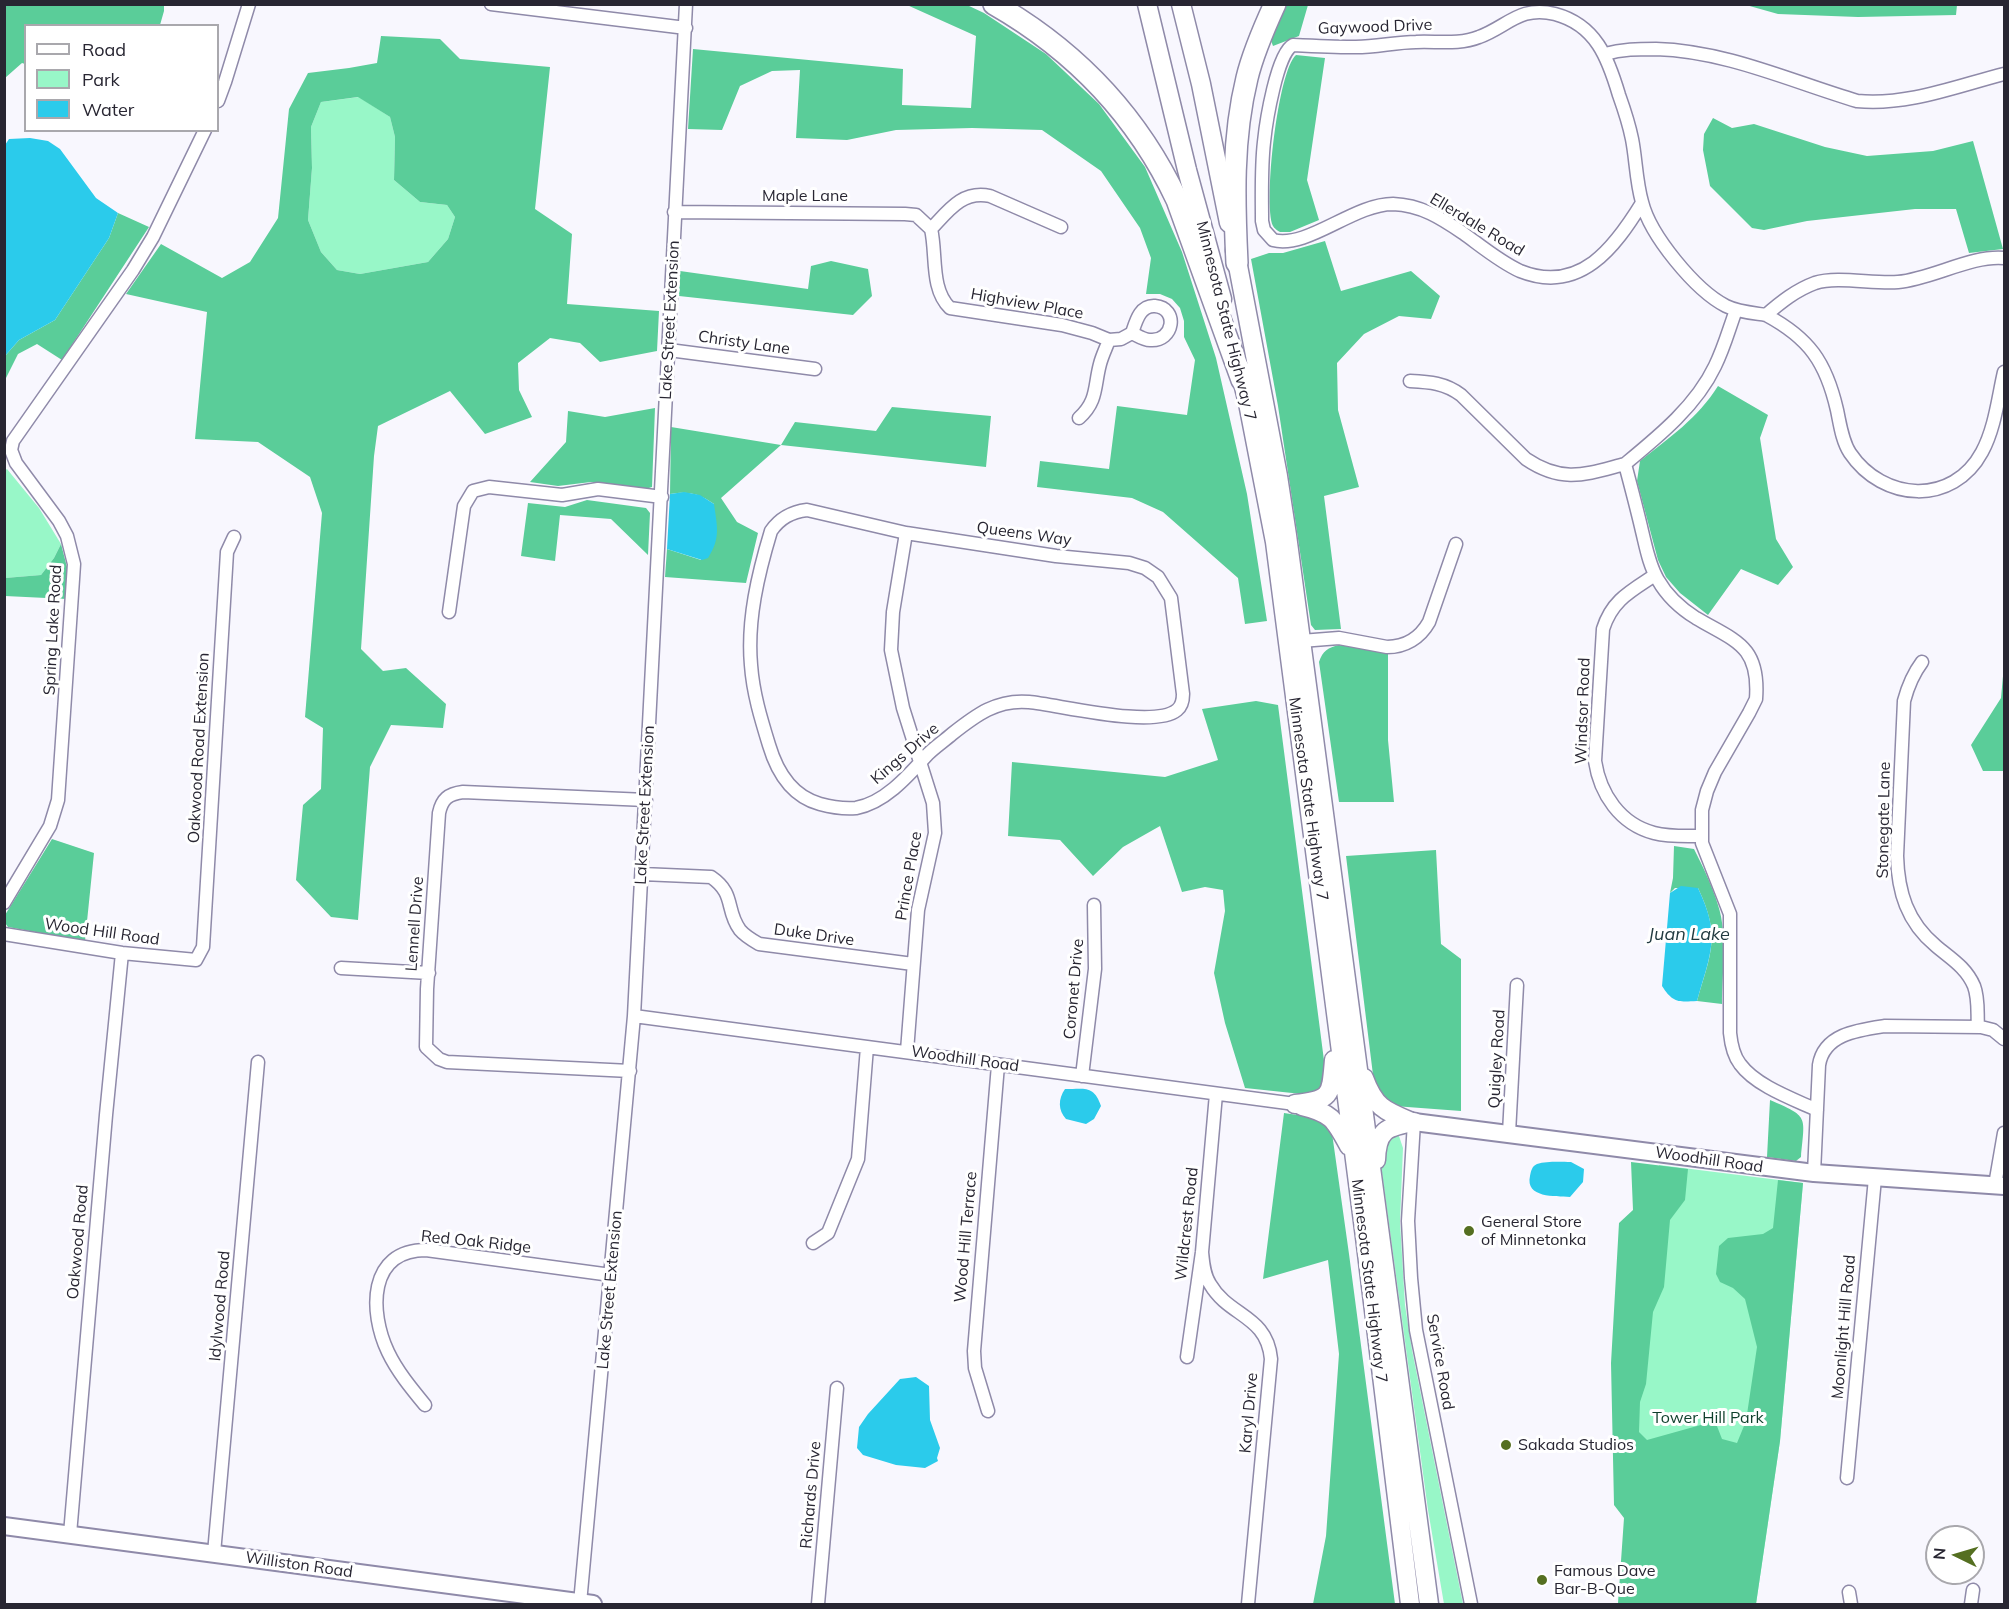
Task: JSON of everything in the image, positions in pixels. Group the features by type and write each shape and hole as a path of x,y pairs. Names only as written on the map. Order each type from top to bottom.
{"highway":[{"path":"994,4 1062,49 1084,68 1108,94 1146,143 1164,172 1180,210 1242,380"},
{"path":"1237,263 1234,188 1239,118 1247,77 1275,4"}],"main road":[{"name":"Minnesota State Highway 7","path":"1147,4 1187,170 1242,380 1275,542 1348,1051 1375,1198 1429,1603"},
{"name":"Minnesota State Highway 7","path":"1181,4 1201,84 1278,476 1301,642 1348,1051 1353,1152 1410,1605"},
{"path":"1295,1104 1315,1102 1327,1095 1332,1084 1336,1052 1348,1051 1377,1104 1391,1114 1414,1122"},
{"path":"1295,1104 1320,1110 1331,1117 1353,1152"},
{"path":"1375,1198 1376,1143 1381,1135 1393,1126 1414,1122"}],"street":[{"path":"219,98 249,4"},
{"path":"491,4 686,28"},
{"name":"Lake Street Extension","path":"584,1604 634,1016 686,4"},
{"name":"Gaywood Drive","path":"1273,240 1264,230 1262,221 1264,141 1281,61 1288,48 1293,45 1354,48 1413,42 1455,42 1480,37 1523,14 1542,12 1566,18 1576,24 1596,41 1605,54 1632,137 1642,203"},
{"path":"1605,54 1628,48 1682,50 1715,55 1857,102 1873,103 1905,100 2004,74"},
{"name":"Spring Lake Road","path":"4,903 50,826 58,800 74,572 67,536 53,512 16,463 11,450 13,441 133,270 153,237 204,132"},
{"path":"931,229 958,202 979,194 990,196 1061,227"},
{"path":"1642,203 1649,222 1682,268 1718,302 1736,310 1766,315 1801,338 1815,353 1826,372 1833,391 1849,451 1872,478 1888,486 1906,491 1924,491 1941,487 1958,479 1971,467 1982,452 1989,436 2004,372"},
{"name":"Ellerdale Road","path":"1273,240 1287,241 1304,236 1355,212 1372,207 1390,204 1409,205 1444,220 1519,270 1539,276 1560,276 1590,266 1603,256 1642,203"},
{"name":"Maple Lane","path":"674,212 905,214 916,216 931,229"},
{"name":"Highview Place","path":"931,229 938,291 943,302 950,308 1062,326 1092,333 1109,340"},
{"path":"1766,315 1782,300 1818,282 1898,282 1923,278 1990,258 2004,258"},
{"path":"1410,381 1432,382 1461,395 1526,459 1538,467 1552,473 1582,474 1625,464 1687,408 1703,388 1722,351 1736,310"},
{"path":"1079,418 1087,411 1094,399 1100,364 1109,340 1121,339 1132,333"},
{"name":"Christy Lane","path":"669,350 815,369"},
{"path":"1625,464 1655,575 1669,596 1682,608 1739,642 1755,668 1756,699 1707,790 1702,810 1701,836 1704,851 1730,914 1730,1032 1732,1048 1738,1063 1761,1083 1817,1110"},
{"path":"449,612 464,506 473,492 489,487 562,495 598,489 662,497"},
{"name":"Queens Way","path":"768,542 771,531 778,521 797,511 807,510 906,533 1056,556 1137,565 1152,572 1168,591 1173,605 1183,694 1180,706"},
{"name":"Prince Place","path":"906,533 893,612 891,650 897,685 919,764 933,802 935,833 919,900 907,1051"},
{"name":"Oakwood Road Extension","path":"196,960 203,947 227,552 234,537"},
{"name":"Kings Drive","path":"768,542 752,611 751,666 761,719 779,772 800,796 814,802 830,806 857,807 880,798 911,773 930,752 972,718 998,704 1014,701 1029,702 1110,715 1153,718 1170,714 1180,706"},
{"path":"1301,642 1339,638 1395,647 1412,641 1425,630 1429,622 1456,544"},
{"name":"Windsor Road","path":"1655,575 1615,604 1606,617 1603,629 1595,761 1597,774 1613,806 1627,821 1654,833 1701,836"},
{"name":"Stonegate Lane","path":"1922,662 1914,674 1904,701 1896,856 1897,877 1909,916 1922,933 1965,970 1978,1000 1978,1027"},
{"name":"Lennell Drive","path":"630,1071 447,1062 439,1059 426,1047 429,973 439,813 446,797 463,792 646,800"},
{"name":"Duke Drive","path":"642,874 711,877 727,892 734,920 740,930 759,944 913,964"},
{"name":"Coronet Drive","path":"1082,1076 1095,969 1094,905"},
{"name":"Wood Hill Road","path":"4,934 122,953 196,960"},
{"name":"Oakwood Road","path":"70,1534 122,953"},
{"path":"341,968 429,973"},
{"name":"Quigley Road","path":"1509,1133 1517,986"},
{"name":"Woodhill Road","path":"634,1016 1295,1104"},
{"path":"1814,1173 1821,1056 1825,1047 1832,1041 1856,1032 1885,1026 1978,1027 1993,1030 2004,1039"},
{"path":"813,1243 828,1233 858,1159 867,1047"},
{"name":"Idylwood Road","path":"214,1553 258,1062"},
{"name":"Wood Hill Terrace","path":"988,1411 975,1368 974,1351 998,1065"},
{"name":"Wildcrest Road","path":"1187,1357 1202,1252 1216,1094"},
{"name":"Woodhill Road","path":"1414,1122 1814,1173 2000,1185"},
{"name":"Service Road","path":"1414,1122 1408,1221 1416,1330 1471,1605"},
{"path":"2000,1185 2004,1132"},
{"name":"Moonlight Hill Road","path":"1847,1478 1875,1178"},
{"name":"Red Oak Ridge","path":"425,1405 397,1368 387,1350 380,1330 377,1310 380,1278 385,1268 404,1252 426,1250 611,1275"},
{"name":"Karyl Drive","path":"1202,1252 1208,1282 1227,1305 1254,1323 1264,1333 1271,1359 1248,1605"},
{"name":"Richards Drive","path":"818,1605 837,1388"},
{"name":"Williston Road","path":"4,1526 214,1553 501,1599 584,1604"},
{"path":"1971,1605 1973,1590"}],"green space":[{"path":"5,4 164,4 160,24 24,24 24,64 5,78"},
{"path":"1957,4 1956,15 1858,17 1778,14 1746,5"},
{"path":"907,5 967,5 984,13 1046,54 1099,104 1145,167 1182,252 1216,358 1247,494 1267,621 1245,624 1238,578 1163,512 1132,498 1037,487 1040,461 1109,469 1117,406 1187,415 1195,360 1184,337 1184,321 1180,308 1172,299 1160,294 1146,294 1151,258 1140,228 1101,171 1042,130 972,128 896,130 847,140 796,138 800,70 772,71 740,86 722,130 688,129 693,49 903,69 902,105 971,108 976,36"},
{"path":"1286,5 1308,5 1299,36 1273,46 1270,38"},
{"path":"381,36 440,39 460,59 550,67 535,209 572,234 567,304 659,311 657,351 600,362 580,343 550,338 518,363 519,390 532,417 485,434 450,391 378,426 361,649 383,671 406,668 446,704 443,728 391,725 370,767 358,920 331,917 296,880 303,805 321,789 323,728 305,717 322,513 310,477 258,442 195,439 207,312 126,294 161,244 222,278 250,262 278,218 289,109 308,73 377,63","holes":["358,97 390,117 395,137 394,180 420,202 447,205 455,217 448,239 428,262 360,274 337,270 321,252 308,220 312,168 311,127 321,102"]},
{"path":"1296,55 1325,58 1307,180 1319,220 1290,232 1280,232 1273,226 1270,213 1271,166 1283,85 1289,66"},
{"path":"359,97 390,117 395,137 394,180 420,202 447,205 455,217 448,239 428,262 360,274 337,270 321,252 308,220 312,168 311,127 321,102"},
{"path":"1713,118 1732,128 1754,124 1825,147 1867,156 1933,151 1973,141 2003,249 1969,253 1956,209 1915,209 1807,221 1764,230 1752,228 1710,186 1703,150 1704,134"},
{"path":"118,213 149,227 62,360 37,344 18,354 5,380 5,356 19,340 55,320 109,238"},
{"path":"1325,241 1341,291 1411,271 1440,296 1431,319 1399,316 1364,334 1337,363 1338,410 1359,487 1324,496 1341,629 1315,630 1311,625 1278,406 1251,259"},
{"path":"831,261 868,269 872,296 853,315 679,296 680,271 808,289 811,266"},
{"path":"1718,386 1768,415 1760,438 1776,539 1793,567 1778,585 1741,569 1708,615 1680,593 1666,577 1658,560 1637,481 1640,461 1692,418"},
{"path":"892,407 991,416 986,467 781,445 795,422 876,431"},
{"path":"655,408 652,487 646,489 591,482 558,486 530,482 566,442 568,411 605,417"},
{"path":"671,427 781,445 721,498 737,522 758,533 746,583 665,577 667,549 701,560 714,504 693,494 670,494"},
{"path":"7,469 39,508 61,544 41,575 5,578 4,471"},
{"path":"587,500 646,508 650,513 648,555 611,519 560,515 555,561 521,556 528,503 565,507"},
{"path":"61,544 68,571 67,599 5,596 5,578 41,575"},
{"path":"1339,645 1388,653 1388,740 1394,802 1339,802 1319,662 1326,650"},
{"path":"2004,665 2004,771 1983,771 1971,745 2001,698"},
{"path":"1256,701 1278,705 1326,1076 1321,1090 1311,1095 1245,1088 1225,1023 1214,973 1225,911 1223,890 1205,887 1182,892 1160,826 1123,847 1093,876 1060,840 1008,836 1012,762 1165,777 1218,760 1202,709"},
{"path":"52,839 94,853 85,941 8,927 5,923 5,915"},
{"path":"1674,846 1694,849 1718,905 1724,942 1722,1004 1697,1001 1710,957 1710,919 1698,888 1675,888 1670,893"},
{"path":"1436,850 1441,944 1461,959 1461,1111 1394,1106 1384,1100 1374,1083 1346,856"},
{"path":"1770,1100 1792,1110 1802,1119 1801,1157 1796,1161 1767,1157"},
{"path":"1284,1113 1318,1120 1324,1123 1332,1133 1395,1604 1313,1604 1326,1536 1339,1354 1328,1260 1263,1279"},
{"path":"1394,1135 1399,1136 1403,1148 1400,1222 1405,1305 1463,1604 1444,1604 1428,1510 1380,1158 1384,1143"},
{"name":"Tower Hill Park","path":"1631,1162 1688,1169 1685,1200 1670,1220 1664,1287 1653,1312 1646,1384 1640,1402 1639,1432 1647,1440 1715,1421 1722,1439 1737,1443 1746,1421 1757,1347 1745,1299 1733,1288 1720,1282 1716,1274 1719,1246 1728,1238 1763,1234 1773,1228 1778,1180 1803,1183 1780,1441 1756,1604 1618,1604 1624,1518 1614,1505 1611,1363 1619,1223 1633,1210"},
{"name":"Tower Hill Park","path":"1659,1165 1803,1183 1780,1441 1756,1604 1618,1604"}],"water":[{"path":"30,138 48,141 60,149 96,198 118,213 109,238 55,320 19,340 5,356 5,145 9,139"},
{"path":"684,492 700,495 714,504 717,525 715,544 708,558 702,560 667,549 670,494"},
{"name":"Juan Lake","path":"1681,886 1698,888 1710,919 1710,956 1697,1001 1676,1000 1669,996 1662,986 1670,893"},
{"path":"1065,1089 1083,1089 1095,1094 1101,1106 1094,1119 1086,1124 1066,1119 1061,1112 1060,1104"},
{"path":"1571,1162 1584,1169 1583,1182 1570,1197 1549,1196 1532,1188 1530,1176 1535,1165"},
{"path":"916,1377 929,1386 930,1420 940,1448 938,1461 925,1468 896,1465 863,1455 857,1448 859,1427 900,1379"}],"place":[{"name":"General Store of Minnetonka","path":"1469,1231"},
{"name":"Sakada Studios","path":"1506,1445"},
{"name":"Famous Dave Bar-B-Que","path":"1542,1580"}]}
